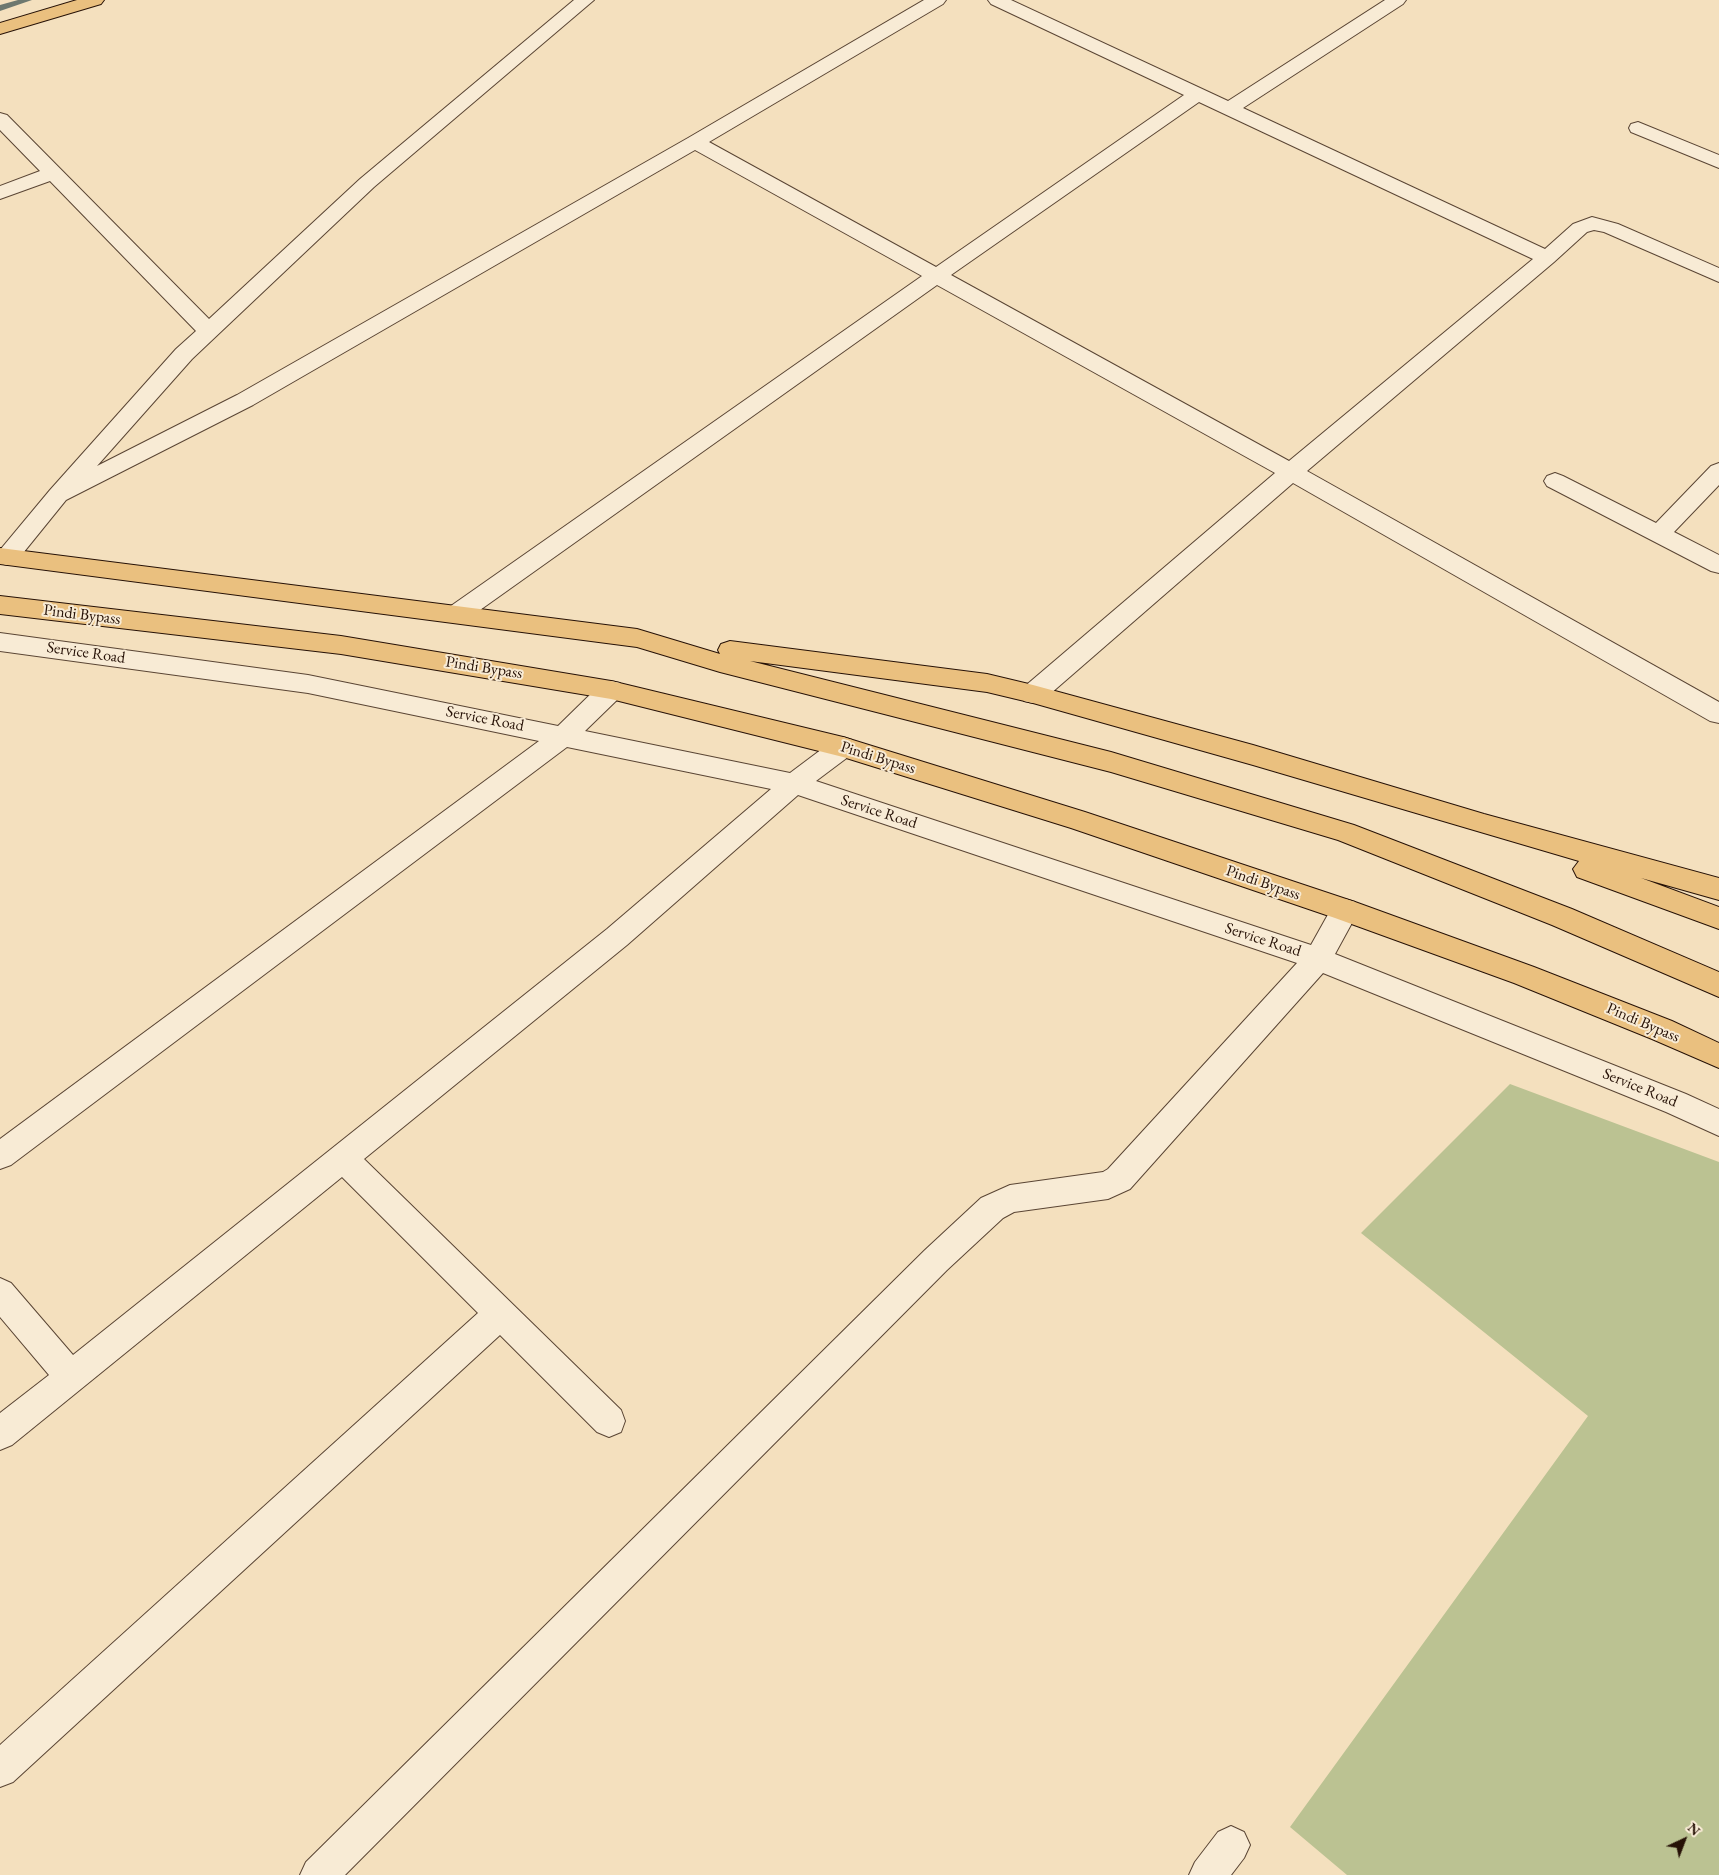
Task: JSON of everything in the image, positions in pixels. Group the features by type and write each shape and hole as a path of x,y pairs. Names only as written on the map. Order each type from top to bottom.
{"main road":[{"path":"0,29 95,0"},
{"path":"3,557 457,614 987,684 1033,694 1484,824 1719,889"},
{"name":"Pindi Bypass","path":"0,605 341,645 611,690 843,747 1076,820 1344,910 1524,975 1662,1030 1719,1056"},
{"path":"637,638 720,663 1111,762 1345,832 1562,917 1719,985"},
{"path":"1484,824 1590,870 1719,918"}],"street":[{"path":"3,557 184,354 366,183 585,0"},
{"path":"58,495 245,400 695,142 937,0"},
{"path":"997,0 1548,258"},
{"path":"1229,109 1396,0"},
{"path":"457,614 936,276 1198,94"},
{"path":"0,119 209,332"},
{"path":"1638,128 1719,162"},
{"path":"695,142 1291,472 1719,714"},
{"path":"0,193 53,173"},
{"path":"1033,694 1291,472 1548,258 1580,228 1592,223 1611,228 1719,276"},
{"path":"1659,534 1719,471"},
{"path":"1555,481 1719,565"},
{"name":"Service Road","path":"0,642 308,684 565,735 794,784 1318,959 1676,1103 1719,1123"},
{"path":"0,1156 565,735 611,690"},
{"path":"0,1434 617,937 794,784 843,747"},
{"path":"319,1875 936,1260 992,1208 1010,1199 1108,1186 1119,1179 1318,959 1344,910"},
{"path":"343,1158 608,1421"},
{"path":"0,1293 71,1376"},
{"path":"0,1769 500,1314"},
{"path":"1208,1875 1231,1845"}],"green space":[{"path":"1510,1084 1719,1162 1719,1875 1347,1875 1290,1827 1588,1416 1361,1233"}],"waterway":[{"path":"0,8 28,0"}]}
